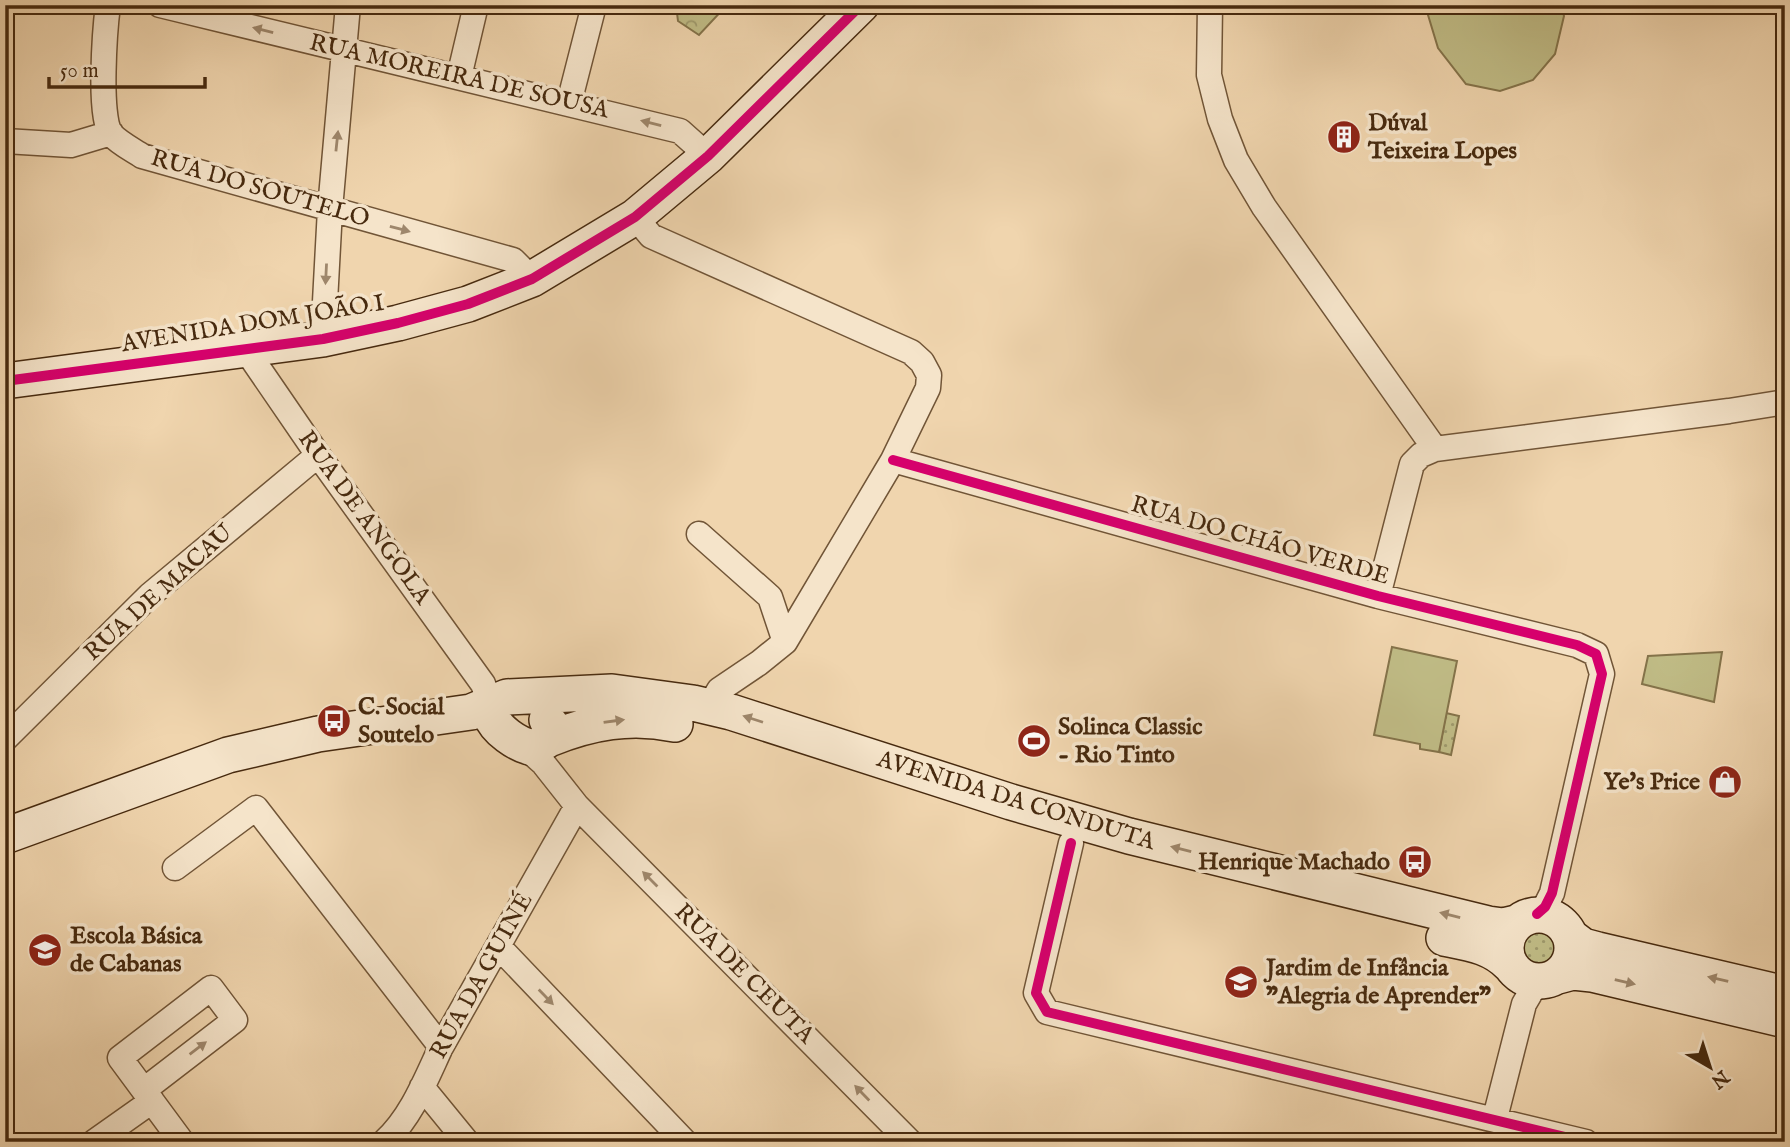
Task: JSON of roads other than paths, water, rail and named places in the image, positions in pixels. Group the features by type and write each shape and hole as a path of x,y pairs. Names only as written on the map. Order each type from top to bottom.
{"main road":[{"name":"AVENIDA DOM JOÃO I","path":"5,381 323,339 468,304 532,279 635,218 708,156 860,5"},
{"name":"AVENIDA DA CONDUTA","path":"494,704 612,692 709,707 1011,802 1129,836 1489,924 1503,926 1547,918 1583,946 1785,994"},
{"name":"RUA DE ANGOLA","path":"494,704 545,717 551,725 540,748"},
{"path":"5,836 228,755 318,734 494,704"},
{"path":"5,859 236,774 271,765 417,740 468,727 494,704"},
{"name":"AVENIDA DA CONDUTA","path":"540,748 576,728 628,719 659,721 726,734 1071,843 1194,877 1488,948 1500,954 1530,980"},
{"path":"1547,918 1573,948 1571,958 1530,980 1506,954 1509,932 1547,918"},
{"path":"1530,980 1573,972 1592,974 1785,1020"}],"street":[{"path":"5,141 71,145 111,134 105,119 104,36 108,5"},
{"name":"RUA MOREIRA DE SOUSA","path":"160,5 195,9 345,50 680,131 708,156"},
{"path":"323,339 330,209 348,5"},
{"path":"459,76 476,5"},
{"path":"569,103 594,5"},
{"path":"1210,5 1209,75 1220,119 1236,159 1264,207 1435,449"},
{"name":"RUA DO SOUTELO","path":"111,134 142,156 513,260 532,279"},
{"path":"635,218 651,236 911,352 922,362 929,374 928,388 893,460 785,642 719,690 709,707"},
{"name":"RUA DE ANGOLA","path":"246,350 494,704"},
{"path":"1378,596 1412,464 1420,455 1435,449 1785,402"},
{"name":"RUA DE MACAU","path":"5,739 150,595 318,455"},
{"name":"RUA DO CHÃO VERDE","path":"893,460 1378,596 1577,645 1596,654 1602,674 1547,918"},
{"path":"699,534 770,597 785,642"},
{"name":"RUA DE ANGOLA","path":"540,748 576,806"},
{"name":"RUA DA GUINÉ","path":"384,1142 396,1132 422,1087 441,1047 576,806"},
{"name":"RUA DE CEUTA","path":"576,806 909,1142"},
{"path":"175,868 256,808 441,1047"},
{"path":"1071,843 1036,993 1047,1012 1586,1142"},
{"path":"499,947 685,1142"},
{"path":"1495,1118 1530,980"},
{"path":"94,1142 148,1095 235,1020 211,988 120,1058 148,1095 181,1142"},
{"path":"422,1087 467,1142"}],"place":[{"name":"Dúval Teixeira Lopes","path":"1344,137"},
{"name":"C. Social Soutelo","path":"334,721"},
{"name":"Solinca Classic - Rio Tinto","path":"1034,741"},
{"name":"Ye's Price","path":"1725,782"},
{"name":"Henrique Machado","path":"1415,862"},
{"name":"Escola Básica de Cabanas","path":"45,950"},
{"name":"Jardim de Infância \"Alegria de Aprender\"","path":"1241,982"}]}
